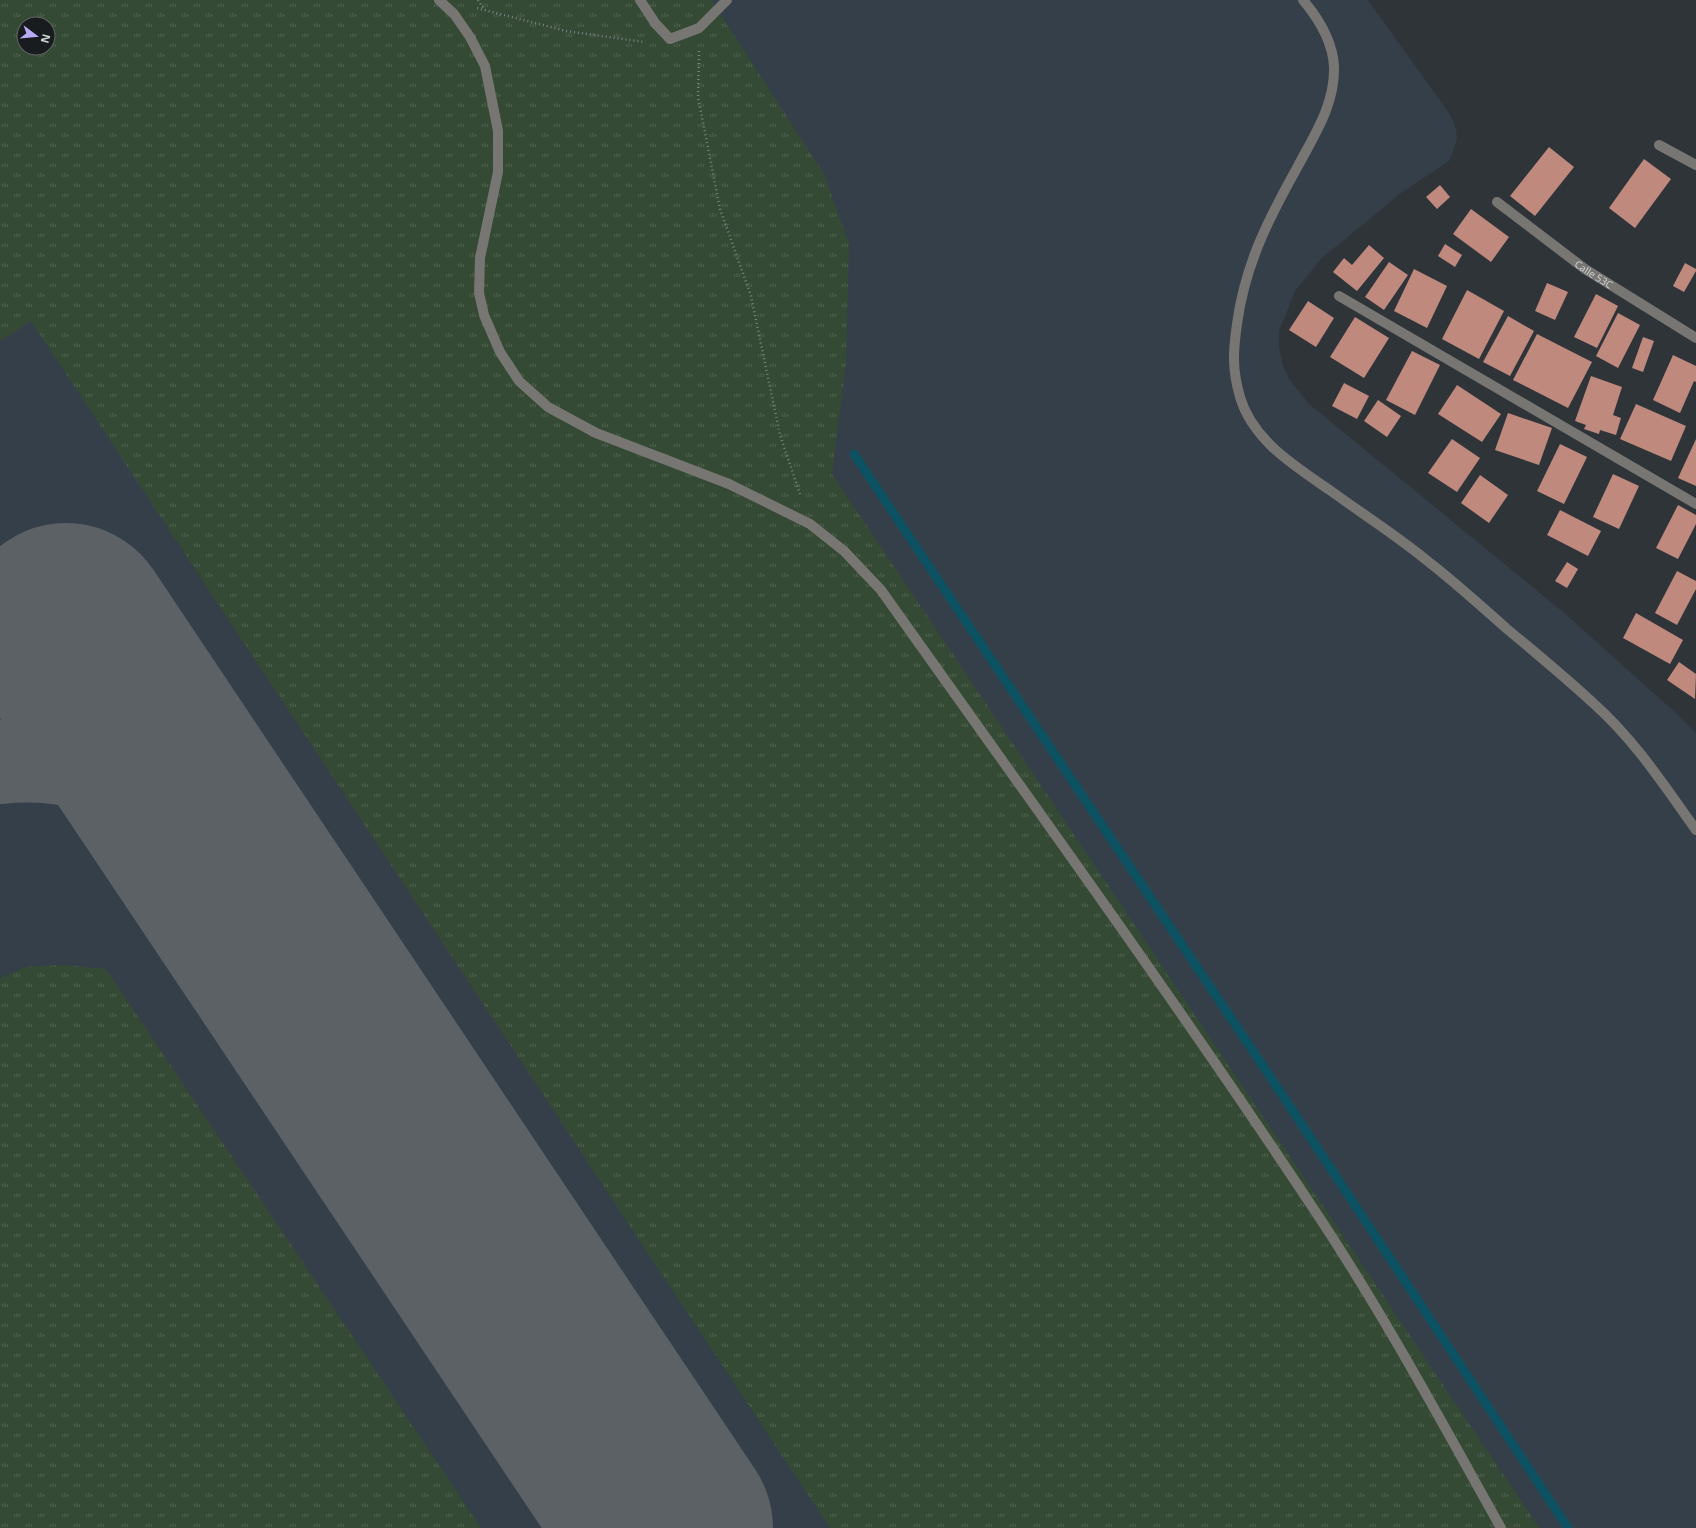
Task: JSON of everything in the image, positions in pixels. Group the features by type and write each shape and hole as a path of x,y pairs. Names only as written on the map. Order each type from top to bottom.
{"street":[{"path":"439,0 454,14 470,37 485,66 498,131 498,172 480,258 479,293 484,315 500,352 519,380 548,407 596,433 729,484 810,524 844,551 881,590 1158,982 1316,1212 1386,1326 1501,1528"},
{"path":"640,0 655,23 670,40 699,28 727,0"},
{"path":"1303,0 1321,23 1329,42 1334,66 1332,91 1324,119 1274,210 1258,244 1246,278 1234,346 1234,374 1241,402 1254,426 1269,444 1305,473 1429,561 1594,703 1639,750 1696,830"},
{"path":"1659,145 1696,166"},
{"name":"Calle 53C","path":"1497,202 1585,269 1696,338"},
{"path":"1338,296 1696,504"}],"path":[{"path":"478,0 484,10"},
{"path":"470,6 566,31 648,43 670,40"},
{"path":"699,28 698,97 720,209 751,296 780,435 810,524"}],"shaded area":[{"path":"0,0 1368,0 1451,116 1456,129 1457,140 1449,161 1401,193 1322,258 1295,291 1279,331 1279,346 1282,363 1289,379 1309,404 1563,612 1676,713 1696,733 1696,1528 0,1528"}],"green space":[{"path":"0,0 711,0 824,174 849,244 846,362 832,474 1539,1528 830,1528 31,321 0,341"},
{"path":"63,965 106,969 481,1528 0,1528 0,978 26,967"}],"building":[{"path":"1549,147 1574,167 1535,216 1510,196"},
{"path":"1644,159 1671,179 1635,228 1609,208"},
{"path":"1440,185 1450,197 1437,209 1426,197"},
{"path":"1471,209 1509,237 1491,262 1453,234"},
{"path":"1445,244 1462,255 1455,267 1438,256"},
{"path":"1369,245 1384,258 1357,291 1333,272 1344,258 1352,265"},
{"path":"1389,262 1408,275 1384,310 1365,297"},
{"path":"1685,263 1696,269 1696,271 1684,292 1673,286"},
{"path":"1414,269 1447,286 1427,328 1394,311"},
{"path":"1547,283 1568,292 1555,320 1535,311"},
{"path":"1467,290 1504,311 1479,359 1442,339"},
{"path":"1596,294 1618,306 1597,348 1574,337"},
{"path":"1308,301 1334,318 1316,347 1289,330"},
{"path":"1618,313 1640,325 1618,368 1596,356"},
{"path":"1508,316 1534,331 1510,376 1483,362"},
{"path":"1355,317 1389,338 1364,378 1330,357"},
{"path":"1537,334 1592,362 1568,408 1513,380"},
{"path":"1643,337 1654,341 1643,372 1632,368"},
{"path":"1412,351 1440,365 1415,415 1386,400"},
{"path":"1673,355 1696,366 1696,382 1694,381 1680,413 1653,400"},
{"path":"1591,376 1622,387 1613,415 1621,418 1616,435 1600,430 1599,434 1584,429 1586,425 1575,421"},
{"path":"1344,383 1369,396 1357,419 1332,406"},
{"path":"1457,385 1501,414 1482,442 1438,414"},
{"path":"1378,400 1401,416 1387,437 1364,421"},
{"path":"1636,404 1686,426 1671,461 1620,439"},
{"path":"1508,413 1552,428 1539,465 1495,450"},
{"path":"1452,439 1480,458 1457,492 1428,473"},
{"path":"1696,439 1696,486 1678,478"},
{"path":"1560,444 1587,457 1564,504 1537,491"},
{"path":"1613,474 1639,486 1619,529 1593,517"},
{"path":"1480,475 1508,495 1489,523 1461,503"},
{"path":"1678,505 1696,515 1696,524 1678,559 1656,548"},
{"path":"1560,510 1601,531 1588,556 1547,535"},
{"path":"1567,562 1578,569 1567,588 1555,581"},
{"path":"1677,571 1696,581 1696,589 1677,625 1655,613"},
{"path":"1636,613 1683,640 1670,664 1623,638"},
{"path":"1679,662 1696,674 1695,699 1667,680"}],"waterway":[{"path":"854,454 1279,1090 1568,1528"}],"taxiway":[{"path":"0,762 42,761 63,763 107,773 146,790 163,801 211,844"}],"runway":[{"path":"66,628 668,1528"}]}
